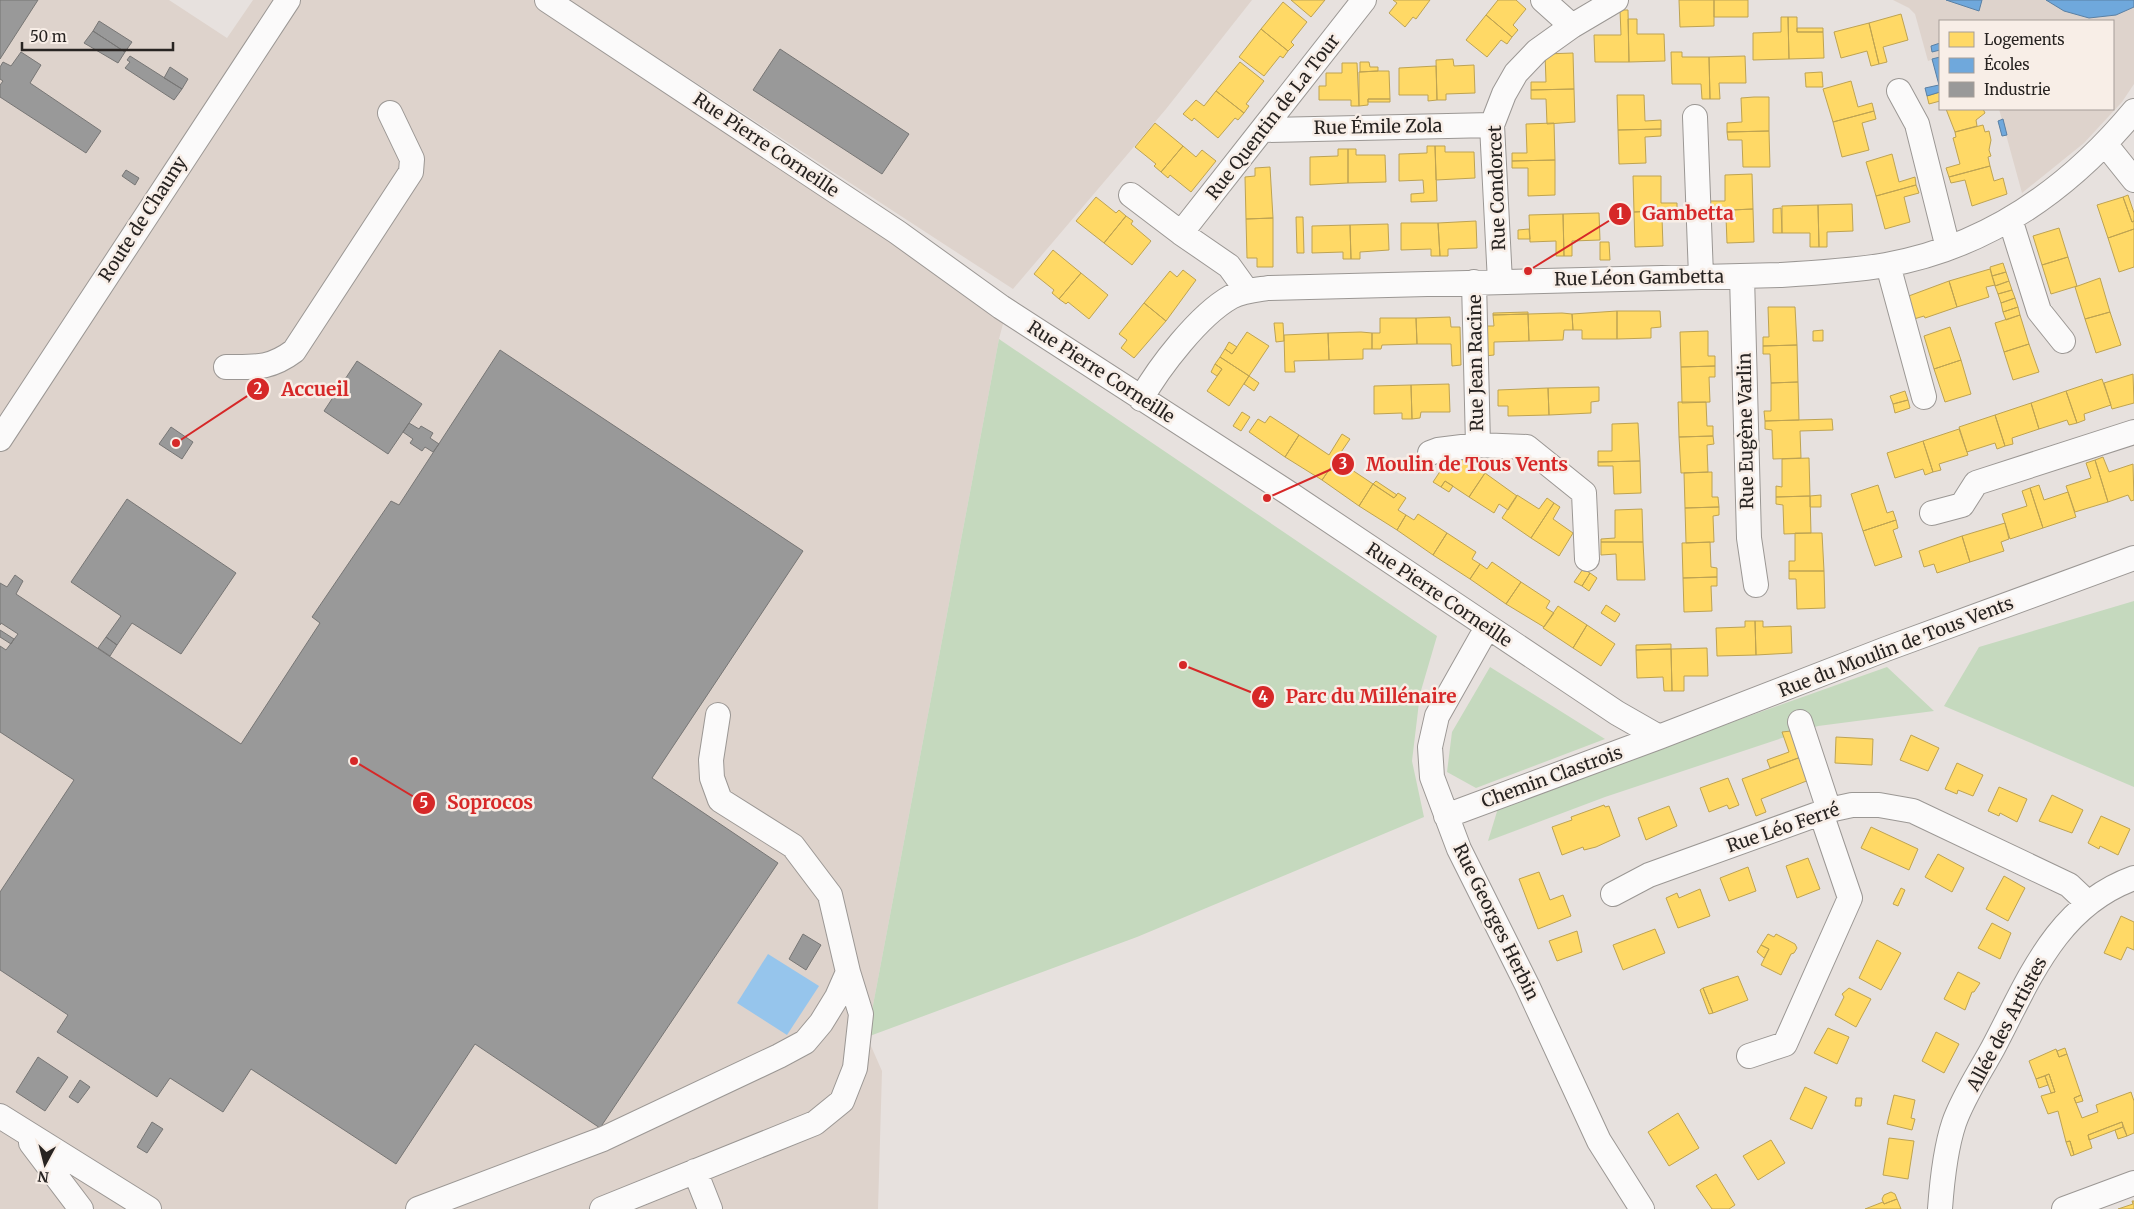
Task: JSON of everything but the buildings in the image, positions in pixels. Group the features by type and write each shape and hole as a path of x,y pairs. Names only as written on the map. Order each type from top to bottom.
{"street":[{"name":"Route de Chauny","path":"0,439 288,0"},
{"name":"Rue Pierre Corneille","path":"547,0 897,232 1001,308 1287,492 1617,713 1659,737"},
{"name":"Rue Quentin de La Tour","path":"1182,233 1265,130 1364,0"},
{"path":"1543,0 1572,26"},
{"name":"Rue Condorcet","path":"1500,282 1492,125 1504,94 1516,73 1537,51 1572,26 1616,0"},
{"path":"1899,91 1917,124 1948,248"},
{"name":"Rue Léon Gambetta","path":"1141,399 1175,351 1210,311 1232,297 1246,291 1268,288 1742,276 1854,270 1888,265 1948,248 1978,237 2010,219 2078,172 2106,145 2134,111"},
{"path":"226,367 263,367 279,362 294,352 411,172 412,159 390,113"},
{"path":"1695,117 1701,276"},
{"name":"Rue Émile Zola","path":"1265,130 1492,125"},
{"path":"2106,145 2134,180"},
{"path":"1131,195 1229,266 1246,291"},
{"path":"2010,219 2039,311 2064,341"},
{"path":"1888,265 1924,397"},
{"name":"Rue Eugène Varlin","path":"1742,276 1749,538 1756,585"},
{"name":"Rue Jean Racine","path":"1474,282 1478,445"},
{"path":"1932,513 1962,504 1976,483 2134,432"},
{"name":"Rue Jean Racine","path":"1430,453 1438,450 1478,445 1527,447 1584,493 1587,559"},
{"name":"Rue du Moulin de Tous Vents","path":"1659,737 1886,649 2134,558"},
{"name":"Rue Georges Herbin","path":"1489,629 1481,638 1437,716 1430,747 1432,777 1459,849 1527,985 1599,1141 1642,1209"},
{"path":"602,1209 815,1122 842,1101 856,1068 861,1014 848,972 830,896 793,846 720,800 712,778 711,760 718,715"},
{"path":"1749,1056 1785,1044 1850,898 1800,722"},
{"name":"Chemin Clastrois","path":"1446,816 1659,737"},
{"name":"Rue Léo Ferré","path":"1613,894 1649,875 1825,812 1852,805 1879,805 1913,811 2069,885 2087,902"},
{"name":"Allée des Artistes","path":"1940,1209 1943,1174 1954,1122 2032,971 2064,925 2087,902 2134,878"},
{"path":"418,1209 602,1139 805,1042 821,1023 837,998 848,972"},
{"path":"10,1122 52,1168 81,1209"},
{"path":"10,1122 149,1209"},
{"path":"695,1171 710,1209"},
{"path":"2064,1209 2134,1182"}],"shaded area":[{"path":"0,0 169,0 227,38 253,0 533,0 1005,316 999,339 867,1037 882,1071 878,1209 0,1209"},
{"path":"569,0 1252,0 1166,109 1013,289"},
{"path":"1893,0 2134,0 2134,84 2122,102 2084,143 2022,193 1999,110 2114,110 2114,20 1939,20 1939,57 1928,61 1915,14 1909,8"}],"green space":[{"path":"999,339 1437,636 1420,694 1412,761 1424,817 1137,937 867,1037"},
{"path":"2134,601 2134,787 1944,706 1979,647"},
{"path":"1490,667 1605,739 1476,788 1447,772 1452,732"},
{"path":"1887,667 1934,711 1818,726 1605,797 1488,841 1499,805"}],"water":[{"path":"768,954 819,986 787,1035 737,1003"}],"place":[{"name":"Gambetta","path":"1528,271"},
{"name":"Accueil","path":"176,443"},
{"name":"Moulin de Tous Vents","path":"1267,498"},
{"name":"Parc du Millénaire","path":"1183,665"},
{"name":"Soprocos","path":"354,761"}]}
